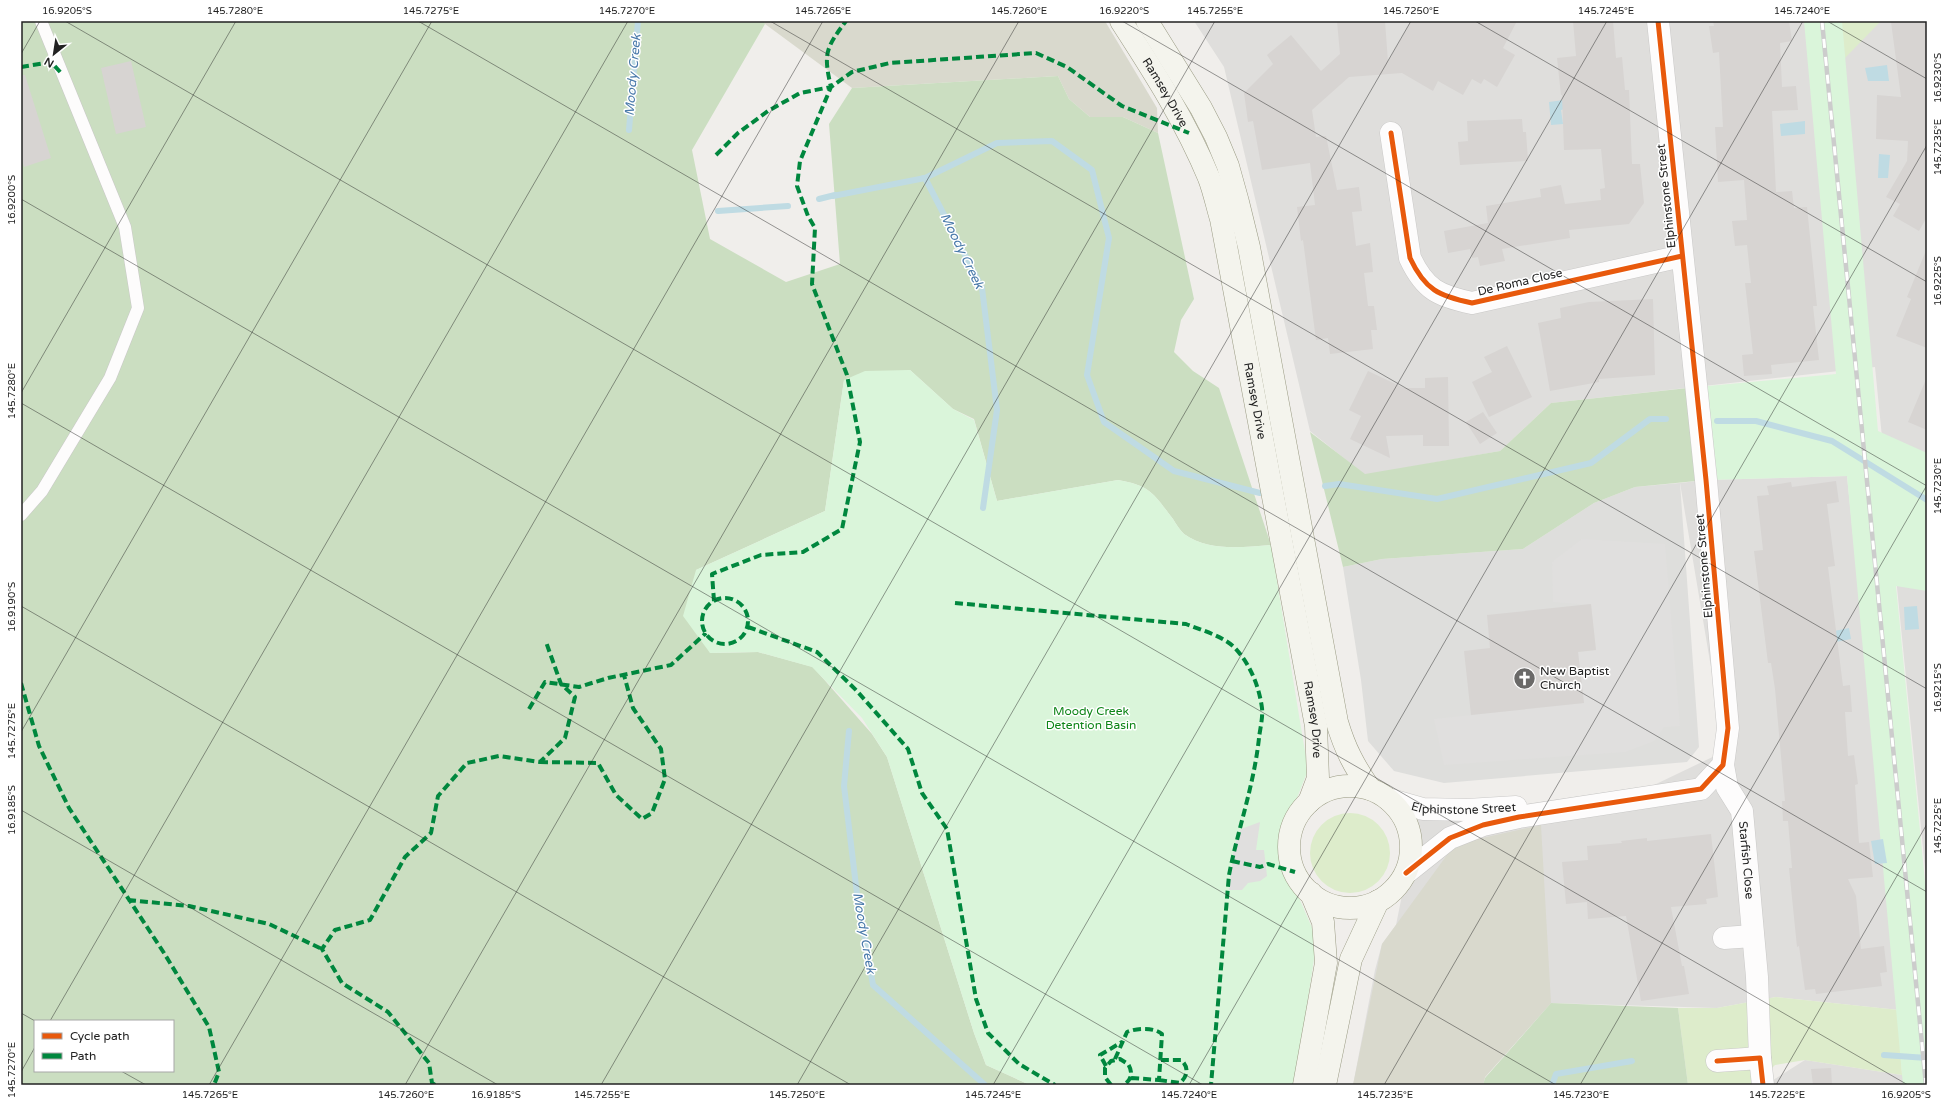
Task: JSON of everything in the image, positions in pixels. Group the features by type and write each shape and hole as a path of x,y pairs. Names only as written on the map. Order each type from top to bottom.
{"main road":[{"name":"Ramsey Drive","path":"1121,21 1165,90 1189,133 1209,180 1221,220 1316,726 1318,778 1309,802"},
{"name":"Ramsey Drive","path":"1147,21 1201,108 1216,137 1230,174 1249,247 1337,722 1345,748 1356,769 1379,794"},
{"path":"1304,1085 1326,963 1326,942 1323,922 1310,894 1297,878 1290,858 1289,837 1296,818 1309,802 1322,792 1338,787 1354,786 1379,794 1402,814 1410,832 1411,853 1406,872 1395,889 1378,901 1362,907 1343,908 1326,903 1310,894"},
{"path":"1326,1085 1351,959 1378,901"}],"street":[{"name":"Elphinstone Street","path":"1658,21 1706,480 1728,728 1723,765"},
{"name":"De Roma Close","path":"1391,133 1410,258 1419,277 1432,290 1451,299 1472,303 1682,256"},
{"path":"1701,789 1723,765"},
{"name":"Starfish Close","path":"1723,765 1727,787 1742,811 1753,936 1763,1085"},
{"name":"Elphinstone Street","path":"1406,872 1450,838 1483,825 1519,817 1613,804 1701,789 1719,793 1734,799"},
{"name":"Elphinstone Street","path":"1379,794 1424,808 1446,809 1613,804"},
{"path":"1724,938 1753,936"},
{"path":"1717,1061 1760,1058"}],"lane":[{"path":"21,515 42,491 110,378 138,308 125,227 41,21"}],"shaded area":[{"path":"764,21 1105,21 1157,108 1158,133 1123,117 1090,117 1069,99 1058,76 852,88 765,24"},
{"path":"1194,21 1927,21 1927,888 1875,367 1551,403 1500,451 1365,475 1310,431 1224,67"},
{"path":"1847,476 1891,911 1899,1010 1776,997 1717,1008 1551,1003 1485,1077 1483,1085 1353,1085 1375,970 1382,944 1396,925 1417,820 1654,785 1725,751 1680,483 1706,480"},
{"path":"1680,483 1699,747 1687,762 1444,783 1394,771 1368,741 1361,680 1343,567 1382,559 1523,549 1594,503 1635,487"},
{"path":"1582,539 1665,544 1680,726 1664,727 1654,741 1625,752 1444,765 1434,719 1584,703 1578,652 1596,650 1591,605 1553,602 1552,562"},
{"path":"1260,822 1256,850 1264,850 1267,876 1260,881 1248,883 1242,890 1229,890 1234,846 1241,829"},
{"path":"1541,825 1551,1003 1485,1077 1483,1085 1353,1085 1382,944 1455,844"},
{"path":"1805,1060 1902,1075 1915,1085 1765,1085"}],"green space":[{"path":"21,21 764,21 765,24 692,150 710,239 786,282 840,264 829,124 852,88 1058,76 1069,99 1090,117 1123,117 1158,133 1194,299 1181,320 1174,352 1193,371 1219,388 1271,545 1226,547 1204,544 1194,540 1184,534 1156,497 1145,488 1129,482 1118,480 997,501 974,419 953,409 910,370 844,380 825,511 696,570 710,653 758,652 813,667 872,734 887,757 974,1033 986,1065 1030,1085 21,1085"},
{"path":"1804,21 1842,21 1878,431 1927,453 1927,591 1896,586 1927,902 1927,1085 1903,1085 1847,476 1706,480 1697,387 1836,374"},
{"path":"1841,21 1881,21 1845,58"},
{"name":"Moody Creek Detention Basin","path":"910,370 953,409 974,420 997,501 1118,480 1129,482 1145,488 1156,497 1184,534 1194,540 1204,544 1226,547 1271,545 1308,770 1295,803 1281,857 1317,939 1295,1085 1030,1085 986,1065 974,1033 887,757 862,718 812,667 758,652 710,653 683,616 696,570 825,511 844,380 865,371"},
{"path":"1697,387 1706,480 1635,487 1594,503 1523,549 1382,559 1343,567 1310,432 1365,474 1500,451 1551,403"},
{"path":"1350,813 1365,816 1378,825 1387,838 1390,853 1387,868 1378,881 1365,890 1350,893 1335,890 1322,881 1313,868 1310,853 1313,838 1322,825 1335,816"},
{"path":"1776,997 1899,1010 1902,1075 1805,1060 1775,1065 1755,1085 1688,1085 1678,1008 1717,1008"},
{"path":"1551,1003 1678,1008 1688,1085 1483,1085 1485,1078"}],"water":[{"path":"1887,65 1889,81 1868,81 1865,68"},
{"path":"1578,98 1578,106 1561,110 1563,124 1551,125 1549,102"},
{"path":"1805,121 1805,134 1781,136 1780,124"},
{"path":"1879,154 1890,155 1888,178 1878,178"},
{"path":"1917,606 1919,629 1905,630 1904,607"},
{"path":"1849,628 1851,639 1831,643 1829,632"},
{"path":"1883,839 1887,863 1875,864 1871,841"}],"building":[{"path":"1337,21 1385,21 1388,62 1411,21 1517,21 1503,48 1515,55 1497,87 1484,79 1481,84 1472,79 1463,95 1438,81 1433,91 1402,73 1349,77 1312,110 1316,137 1326,136 1337,190 1359,187 1362,211 1352,212 1356,246 1370,243 1373,272 1364,273 1368,306 1374,306 1377,330 1371,330 1373,349 1330,354 1328,338 1316,340 1303,240 1301,241 1297,207 1315,205 1310,163 1262,170 1253,121 1248,122 1244,93 1273,64 1267,55 1291,35 1321,71 1340,54"},
{"path":"1573,21 1613,21 1616,58 1622,57 1625,90 1629,90 1632,164 1640,164 1644,203 1629,224 1569,230 1570,238 1502,249 1505,261 1480,266 1478,257 1472,258 1470,249 1448,253 1444,231 1488,223 1486,206 1541,197 1540,189 1561,185 1565,204 1601,200 1600,189 1605,188 1601,149 1564,150 1562,95 1557,58 1576,56"},
{"path":"1713,21 1789,21 1792,41 1780,43 1782,87 1796,86 1798,110 1772,111 1776,192 1792,191 1794,208 1807,207 1817,306 1813,306 1819,360 1771,365 1772,374 1744,376 1742,355 1753,354 1745,283 1751,283 1747,245 1735,246 1732,221 1747,220 1744,180 1718,182 1715,127 1723,127 1719,52 1713,53 1709,26 1714,26"},
{"path":"1927,21 1927,217 1919,231 1893,216 1900,204 1886,197 1907,161 1908,141 1876,139 1877,95 1901,97 1891,22"},
{"path":"131,61 146,127 116,134 101,68"},
{"path":"21,75 25,75 51,158 24,167 21,157"},
{"path":"1522,119 1523,132 1526,132 1528,161 1460,165 1458,142 1468,141 1467,121"},
{"path":"1927,248 1927,348 1896,336 1911,299 1907,297"},
{"path":"1653,299 1655,375 1599,379 1599,382 1550,391 1538,323 1561,318 1560,308 1589,302"},
{"path":"1507,346 1532,397 1489,417 1472,382 1492,372 1484,357"},
{"path":"1368,371 1404,388 1425,388 1425,378 1448,377 1449,446 1423,446 1423,435 1386,436 1390,458 1350,439 1361,416 1349,410"},
{"path":"1927,377 1927,430 1908,422"},
{"path":"1483,412 1497,433 1480,444 1466,422"},
{"path":"1836,481 1839,502 1827,504 1835,566 1828,567 1843,686 1850,685 1852,712 1845,712 1848,756 1854,755 1858,784 1855,785 1859,843 1869,842 1873,877 1848,879 1856,896 1861,949 1884,946 1887,972 1880,973 1882,986 1816,994 1815,989 1805,990 1799,946 1797,947 1789,868 1792,868 1788,821 1783,821 1782,801 1785,801 1775,689 1771,663 1768,663 1754,551 1763,550 1757,496 1769,495 1767,486 1791,482 1792,487"},
{"name":"New Baptist Church","path":"1591,604 1596,650 1578,652 1584,703 1471,715 1464,651 1490,648 1487,615"},
{"path":"1711,834 1718,897 1706,899 1707,904 1671,907 1689,994 1641,1001 1626,916 1588,919 1587,902 1566,904 1562,862 1588,860 1587,846 1622,843 1621,841 1647,838 1647,841"},
{"path":"1831,1068 1832,1085 1813,1085 1811,1069"}],"waterway":[{"name":"Moody Creek","path":"629,130 638,21"},
{"path":"833,196 925,178 997,143 1052,141 1092,170 1109,238 1087,375 1104,422 1174,471 1260,493"},
{"name":"Moody Creek","path":"923,178 925,178 982,288 997,410 983,508"},
{"name":"Moody Creek","path":"819,199 835,195"},
{"name":"Moody Creek","path":"718,211 788,206"},
{"path":"1325,486 1339,484 1437,499 1591,463 1650,419 1666,419"},
{"path":"1717,421 1756,421 1832,441 1927,500"},
{"name":"Moody Creek","path":"849,731 844,786 857,894 873,985 985,1085"},
{"path":"1884,1055 1927,1058"},
{"path":"1552,1085 1556,1074 1632,1061"}],"railway":[{"path":"1822,21 1926,1085"}],"marked path":[{"path":"716,155 738,133 768,111 800,93 831,87 827,66 828,51 834,38 846,21"},
{"path":"714,601 712,574 761,555 803,552 842,529 860,442 847,375 812,284 815,228 808,216 797,186 800,161 831,87 852,72 890,63 1036,53 1067,67 1122,106 1189,133"},
{"path":"21,67 51,62 62,74"},
{"path":"725,598 738,602 744,608 748,621 744,634 738,640 725,644 712,640 706,634 702,621 706,608 712,602 725,598"},
{"path":"955,603 1186,624 1212,634 1230,644 1240,654 1249,668 1259,692 1262,708 1262,720 1250,790 1229,875 1211,1085"},
{"path":"748,627 817,652 857,691 908,749 922,793 947,829 976,999 988,1033 1019,1064 1055,1085"},
{"path":"529,709 545,682 579,687 608,678 671,665 706,633"},
{"path":"435,1085 432,1083 429,1063 388,1012 342,983 322,949 335,930 370,920 405,857 431,833 438,796 467,763 499,756 540,762 565,738 575,697 561,684 546,642"},
{"path":"540,762 598,763 616,795 642,819 652,813 665,779 661,749 633,708 624,675"},
{"path":"21,683 39,746 69,808 164,953 209,1027 219,1072 214,1085"},
{"path":"1232,861 1260,867 1268,864 1295,872"},
{"path":"128,900 189,906 269,924 322,949"},
{"path":"1115,1059 1127,1032 1150,1029 1162,1034 1159,1080 1131,1078"},
{"path":"1106,1066 1100,1055 1122,1042"},
{"path":"1111,1085 1105,1077 1105,1068 1111,1061 1120,1059 1128,1064 1131,1070 1130,1078 1124,1085"},
{"path":"1159,1080 1180,1083 1186,1074 1184,1063 1181,1060 1161,1060"}],"cycle path":[{"path":"1406,873 1450,838 1483,825 1519,817 1701,789 1723,765 1728,728 1706,480 1658,21"},
{"path":"1391,133 1410,258 1421,278 1434,290 1450,298 1472,303 1682,256"},
{"path":"1717,1061 1760,1058 1763,1085"}],"place":[{"name":"New Baptist Church","path":"1524,678"}]}
